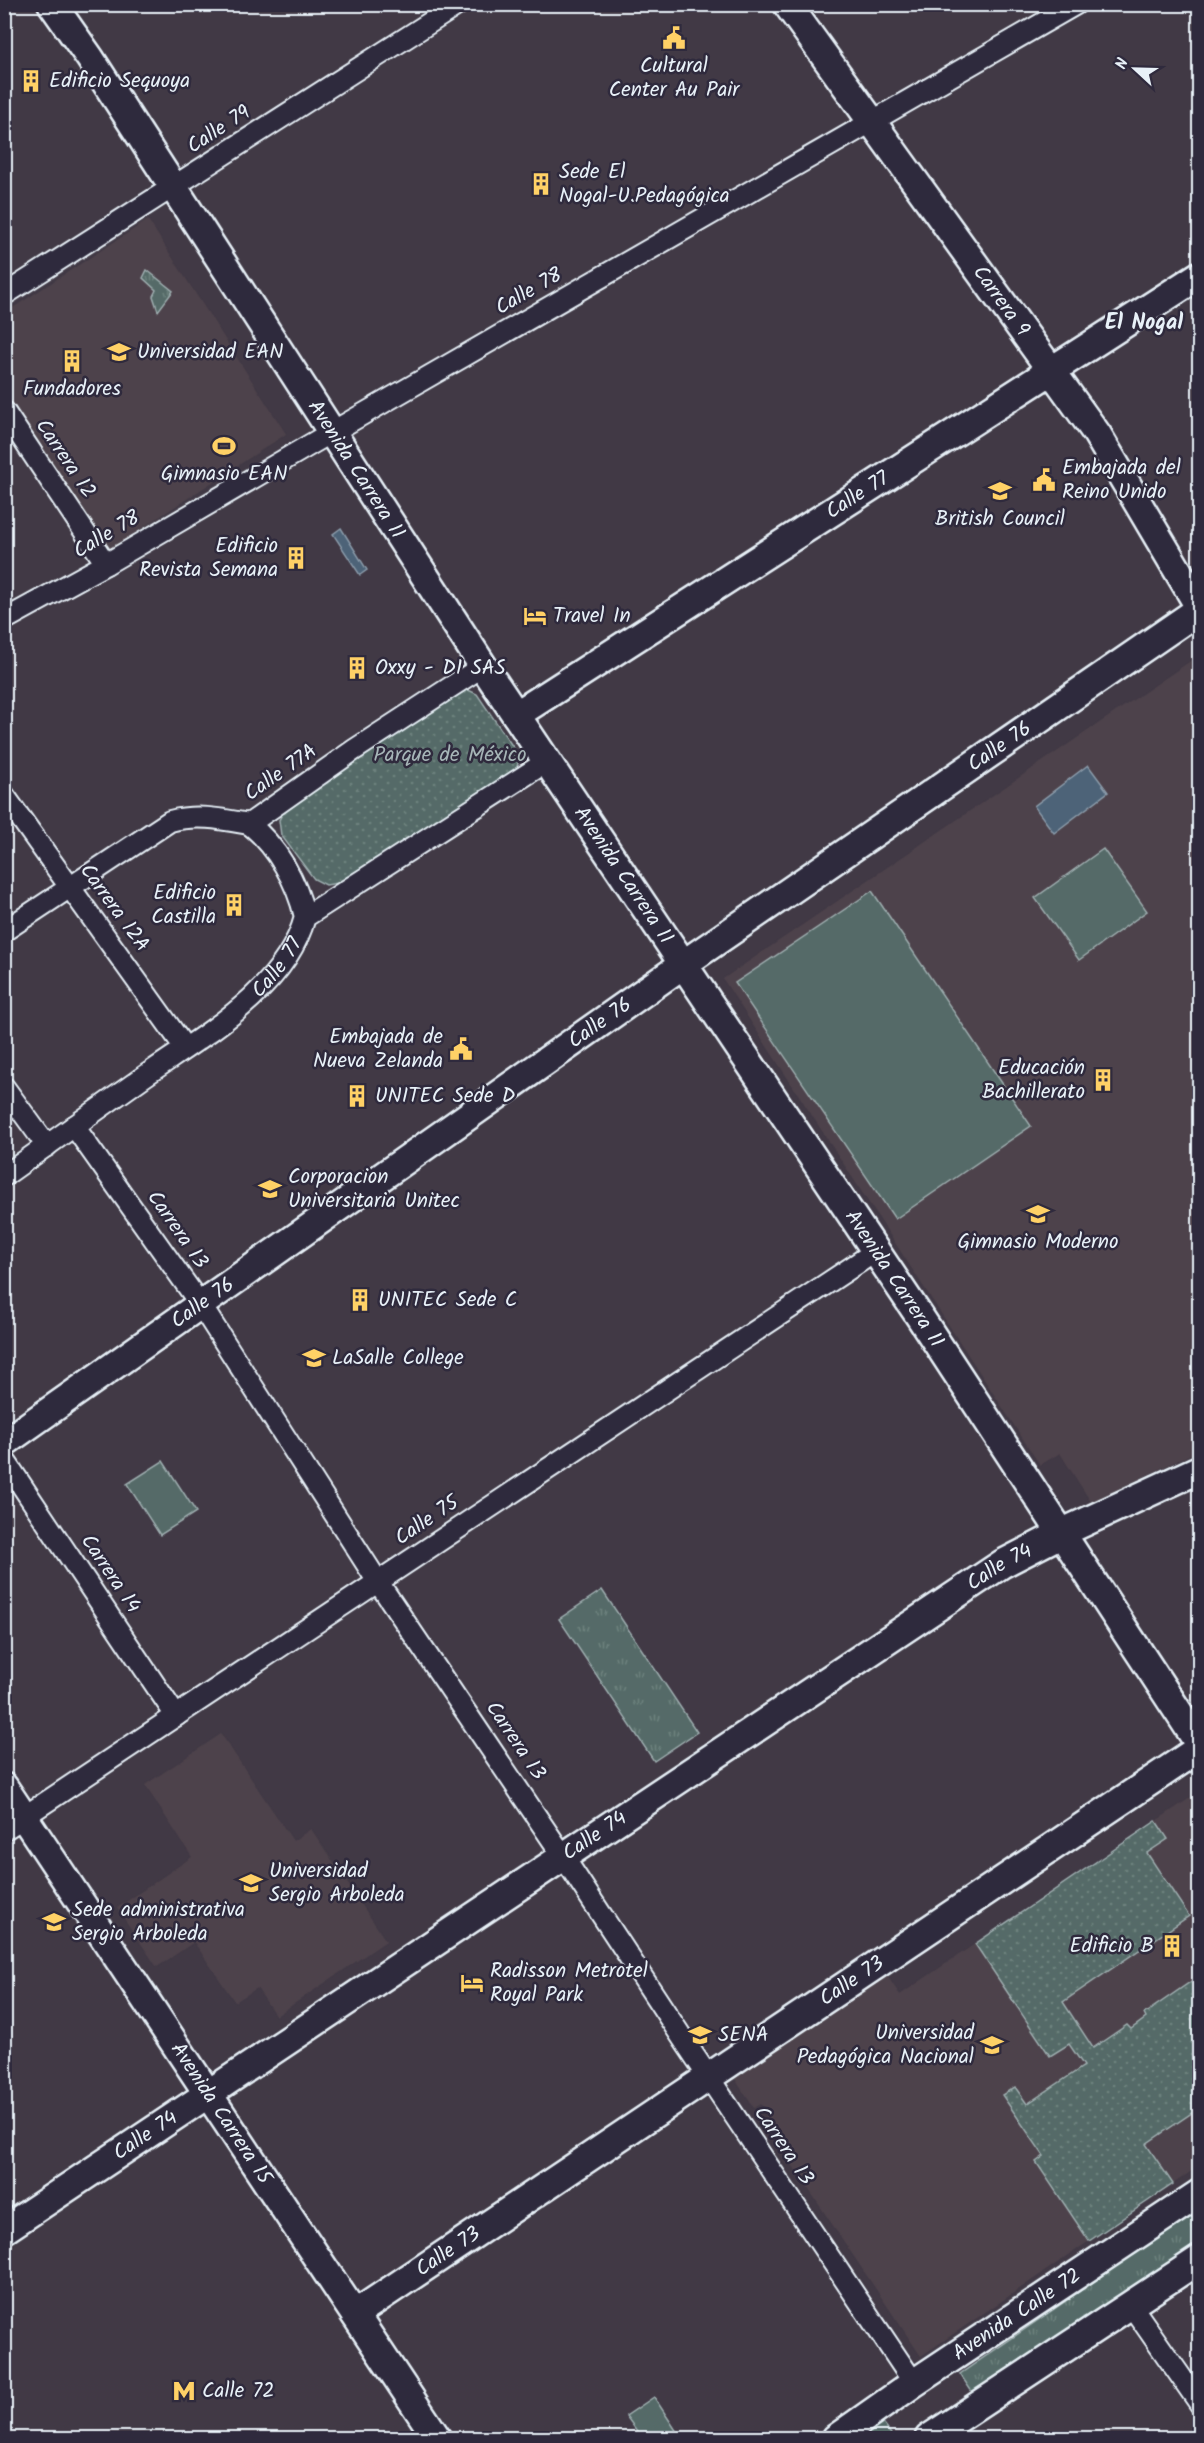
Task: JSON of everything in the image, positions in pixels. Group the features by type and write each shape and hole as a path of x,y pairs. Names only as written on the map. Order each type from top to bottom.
{"main road":[{"name":"Avenida Carrera 11","path":"52,4 90,58 546,762 876,1251 1200,1746"},
{"name":"Carrera 9","path":"787,4 870,123 1097,434 1200,609"},
{"name":"Calle 77","path":"516,715 1200,275"},
{"name":"Calle 76","path":"4,1443 683,965 1200,609"},
{"name":"Calle 74","path":"4,2230 1002,1564 1062,1533 1200,1469"},
{"name":"Calle 73","path":"355,2314 1200,1746"},
{"name":"Avenida Carrera 15","path":"4,1787 15,1824 207,2093 437,2439"},
{"name":"Avenida Calle 72","path":"836,2439 914,2383 1200,2193"},
{"path":"936,2435 1200,2259"},
{"path":"817,2439 847,2419 914,2383"}],"street":[{"name":"Calle 79","path":"4,295 459,4"},
{"name":"Calle 78","path":"4,620 106,564 1077,4"},
{"name":"Carrera 12","path":"4,411 106,564"},
{"name":"Calle 77A","path":"4,932 69,886 170,821 211,817 249,824 354,750 483,666"},
{"name":"Calle 77","path":"4,1176 242,1008 279,968 293,948 305,917 546,762"},
{"name":"Carrera 12A","path":"4,795 185,1048"},
{"path":"249,824 267,841 287,871 301,897 305,917"},
{"path":"4,1087 47,1146"},
{"name":"Carrera 13","path":"74,1126 200,1304 378,1582 914,2383"},
{"name":"Calle 75","path":"15,1824 876,1251"},
{"name":"Carrera 14","path":"4,1459 176,1716"},
{"path":"1131,2305 1200,2404"}],"shaded area":[{"name":"Universidad EAN","path":"148,220 286,434 107,551 5,392 5,313"},
{"name":"Gimnasio Moderno","path":"1195,658 1200,665 1199,1450 1091,1502 1060,1453 1040,1465 723,979"},
{"name":"Universidad Sergio Arboleda","path":"221,1734 293,1841 311,1829 386,1941 276,2016 257,1988 235,2002 194,1942 157,1967 117,1908 192,1857 145,1785"},
{"name":"Universidad Pedagógica Nacional","path":"1196,1794 1199,1799 1199,2166 921,2356 762,2120 768,2115 761,2104 754,2108 735,2079 887,1976 900,1995"}],"green space":[{"path":"147,270 173,291 158,311 153,296 156,290 143,278"},
{"name":"Parque de México","path":"466,689 477,694 519,756 517,768 512,774 338,883 326,885 314,879 281,835 279,820 286,807 459,691"},
{"path":"1103,849 1147,911 1079,960 1035,898"},
{"path":"872,891 1031,1126 895,1219 735,983"},
{"path":"163,1461 196,1512 160,1535 127,1484"},
{"path":"602,1590 697,1732 654,1761 559,1619"},
{"path":"1156,1821 1168,1839 1147,1853 1189,1916 1063,2002 1093,2048 1127,2025 1131,2029 1146,2018 1144,2014 1199,1976 1199,2108 1146,2144 1173,2184 1089,2241 1036,2162 1044,2156 1002,2095 1015,2087 1027,2104 1084,2066 1069,2044 1050,2056 975,1944"},
{"path":"1199,2209 1199,2245 976,2398 960,2374"},
{"path":"654,2397 681,2438 642,2438 626,2416"},
{"path":"881,2421 894,2438 855,2438"}],"water":[{"path":"341,528 367,570 360,575 333,534"},
{"path":"1088,765 1108,792 1054,833 1034,806"}],"place":[{"name":"Cultural Center Au Pair","path":"674,38"},
{"name":"Edificio Sequoya","path":"31,81"},
{"name":"Sede El Nogal-U.Pedagógica","path":"541,184"},
{"name":"Universidad EAN","path":"119,352"},
{"name":"Fundadores","path":"72,361"},
{"name":"Gimnasio EAN","path":"224,446"},
{"name":"Embajada del Reino Unido","path":"1044,480"},
{"name":"British Council","path":"1000,491"},
{"name":"Edificio Revista Semana","path":"296,558"},
{"name":"Travel In","path":"535,616"},
{"name":"Oxxy - D1 SAS","path":"357,668"},
{"name":"Edificio Castilla","path":"234,905"},
{"name":"Embajada de Nueva Zelanda","path":"461,1049"},
{"name":"Educación Bachillerato","path":"1103,1080"},
{"name":"UNITEC Sede D","path":"357,1096"},
{"name":"Corporacion Universitaria Unitec","path":"270,1189"},
{"name":"Gimnasio Moderno","path":"1038,1214"},
{"name":"UNITEC Sede C","path":"360,1300"},
{"name":"LaSalle College","path":"314,1358"},
{"name":"Universidad Sergio Arboleda","path":"251,1883"},
{"name":"Sede administrativa Sergio Arboleda","path":"54,1922"},
{"name":"Edificio B","path":"1172,1946"},
{"name":"Radisson Metrotel Royal Park","path":"472,1983"},
{"name":"SENA","path":"700,2035"},
{"name":"Universidad Pedagógica Nacional","path":"992,2045"},
{"name":"Calle 72","path":"184,2391"}],"district":[{"name":"El Nogal","path":"1144,323"}]}
